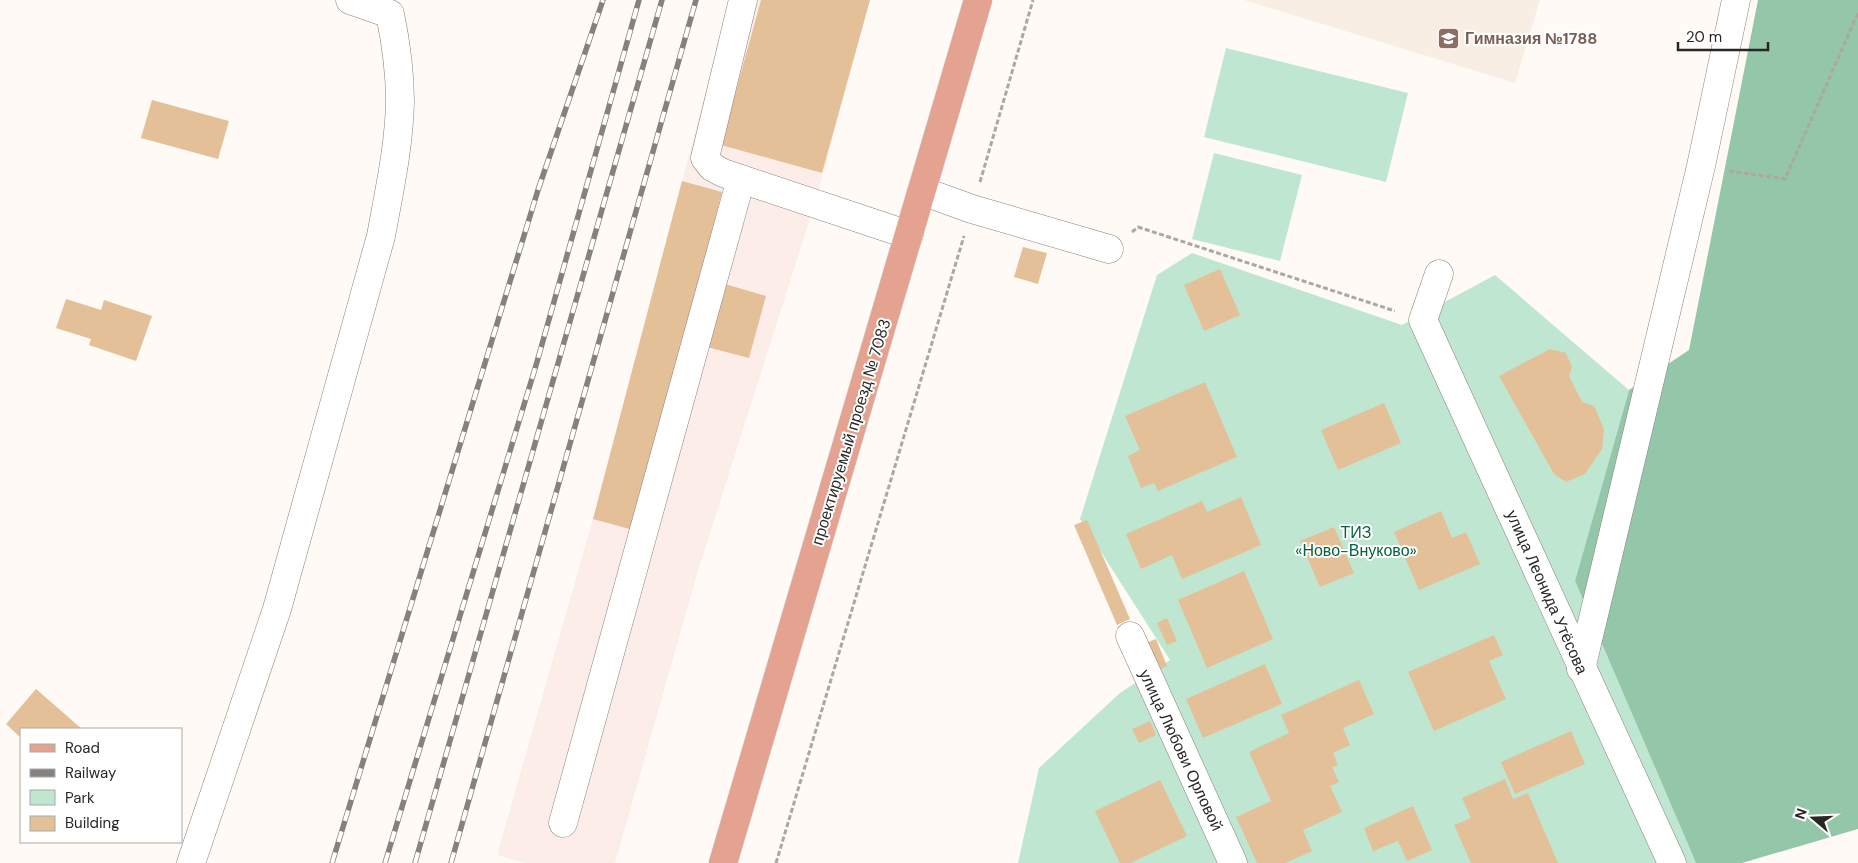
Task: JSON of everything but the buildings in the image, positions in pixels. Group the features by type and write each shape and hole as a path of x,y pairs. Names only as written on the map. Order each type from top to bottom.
{"main road":[{"name":"проектируемый проезд № 7083","path":"722,863 978,0"}],"street":[{"path":"191,863 277,609 380,236 392,180 400,103 396,44 390,14 350,0"},
{"path":"743,0 706,158 712,167 909,235"},
{"path":"1581,669 1701,166 1736,0"},
{"path":"563,823 741,178"},
{"path":"922,191 972,209 1110,249"},
{"path":"1423,320 1438,274"},
{"name":"улица Леонида Утёсова","path":"1423,320 1559,616 1581,669 1672,863"},
{"name":"улица Любови Орловой","path":"1130,636 1234,863"}],"path":[{"path":"776,863 1033,0"},
{"path":"1701,166 1785,179 1858,13"},
{"path":"1110,249 1138,227 1423,320"}],"shaded area":[{"path":"730,0 870,0 815,203 698,571 615,863 525,863 497,855 593,519"},
{"name":"Гимназия №1788","path":"1244,0 1540,0 1515,83"}],"green space":[{"path":"1758,0 1858,0 1858,829 1742,863 1696,863 1575,581 1629,390 1689,350"},
{"path":"1226,48 1408,93 1386,182 1204,137"},
{"path":"1214,153 1302,175 1280,261 1192,239"},
{"name":"ТИЗ «Ново-Внуково»","path":"1192,253 1402,325 1495,275 1629,390 1575,581 1696,863 1018,863 1039,768 1120,693 1170,660 1080,519 1157,275"}],"railway":[{"path":"332,863 538,190 603,0"},
{"path":"385,863 537,362 639,0"},
{"path":"415,863 662,0"},
{"path":"451,863 696,0"}],"place":[{"name":"Гимназия №1788","path":"1449,38"}]}
